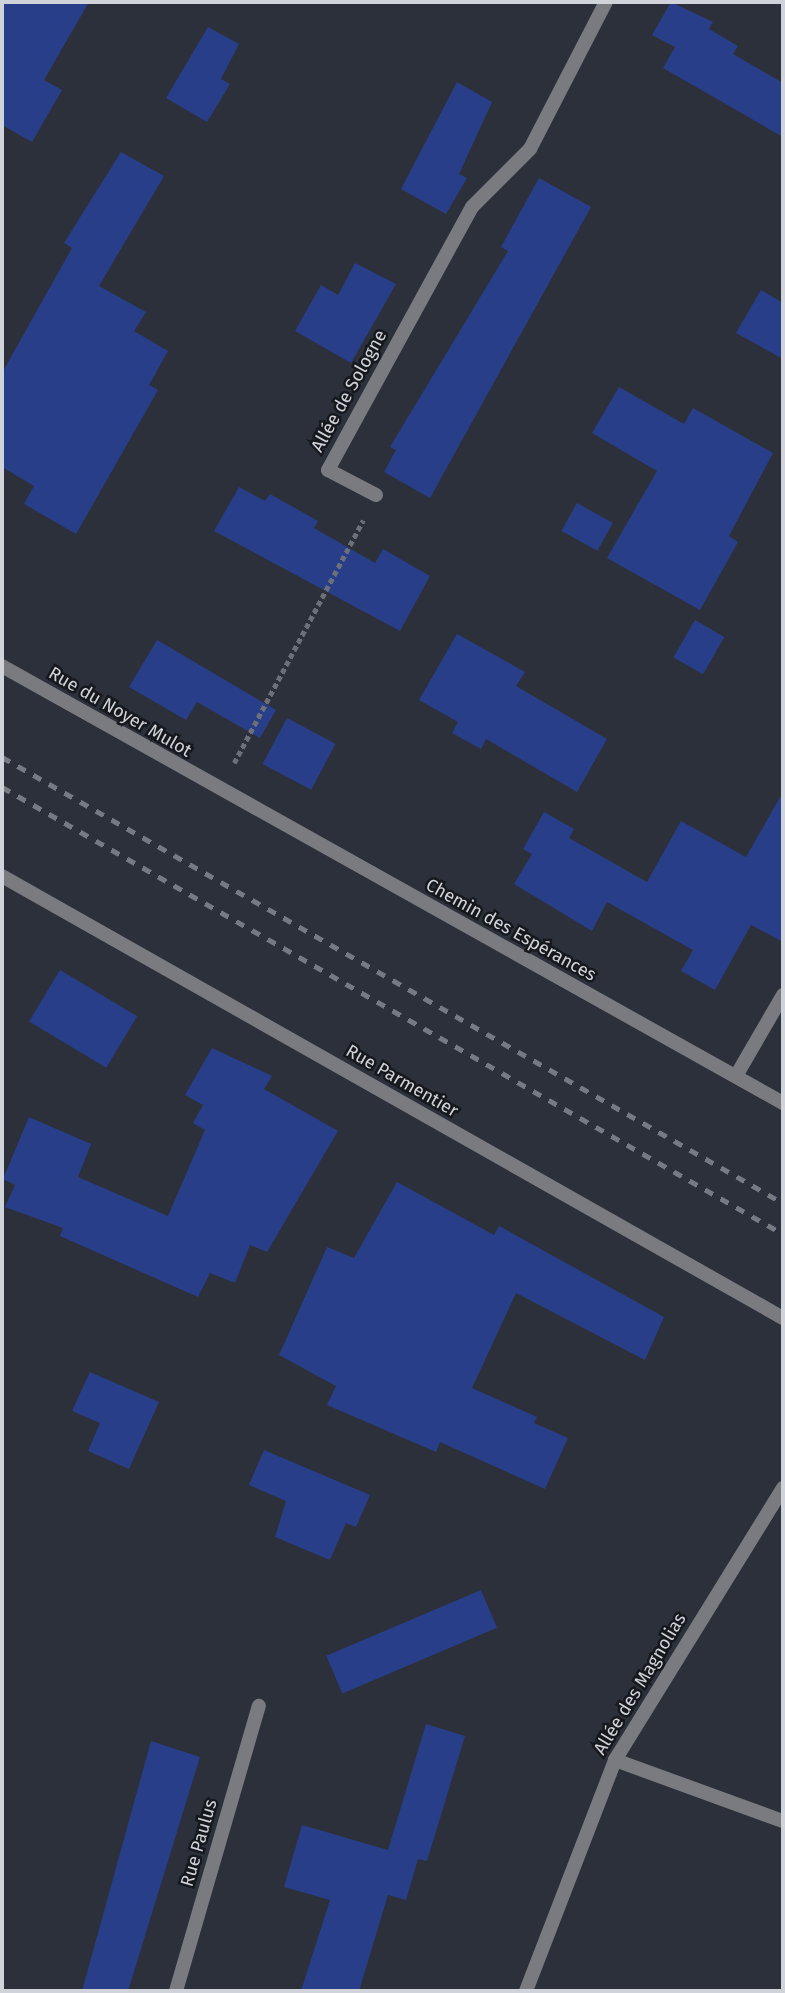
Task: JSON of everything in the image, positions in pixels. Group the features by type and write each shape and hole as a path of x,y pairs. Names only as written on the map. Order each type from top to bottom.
{"street":[{"name":"Allée de Sologne","path":"376,495 328,470 472,207 530,149 606,2"},
{"name":"Rue du Noyer Mulot","path":"2,666 219,792"},
{"name":"Chemin des Espérances","path":"219,792 783,1103"},
{"name":"Rue Parmentier","path":"2,876 783,1318"},
{"path":"736,1076 783,995"},
{"name":"Allée des Magnolias","path":"526,1991 615,1760 783,1488"},
{"name":"Rue Paulus","path":"176,1991 259,1706"},
{"path":"615,1760 783,1821"}],"path":[{"path":"219,792 376,495"}],"building":[{"path":"2,2 89,2 44,80 62,90 32,142 2,125"},
{"path":"671,2 713,22 709,29 738,46 733,54 783,83 783,137 663,68 675,47 652,35"},
{"path":"208,27 239,44 221,79 230,84 207,122 166,98"},
{"path":"457,82 492,102 459,174 467,178 446,214 401,189"},
{"path":"121,152 164,176 99,286 146,312 134,331 168,351 149,385 158,390 76,534 24,504 34,486 2,467 2,373 72,248 64,243"},
{"path":"539,178 591,207 430,498 384,472 396,450 390,447 508,251 501,247"},
{"path":"355,263 396,284 351,363 295,331 321,285 338,295"},
{"path":"761,290 783,303 783,359 736,333"},
{"path":"619,387 684,424 693,408 773,453 729,536 738,542 700,610 607,558 657,471 592,433"},
{"path":"239,487 265,501 270,494 318,521 314,528 375,563 383,549 430,576 400,631 214,531"},
{"path":"577,503 613,523 597,551 561,531"},
{"path":"695,620 724,637 703,674 674,657"},
{"path":"457,634 525,672 516,686 607,739 577,792 486,739 481,749 452,733 458,722 419,700"},
{"path":"157,640 276,710 260,738 197,702 186,720 129,687"},
{"path":"287,718 336,744 311,790 263,764"},
{"path":"783,792 783,942 751,925 715,990 681,971 693,950 607,902 592,931 514,884 532,854 523,849 544,812 574,829 569,838 647,882 681,821 746,857"},
{"path":"60,970 137,1016 106,1068 29,1021"},
{"path":"212,1048 272,1076 264,1089 338,1131 267,1252 250,1245 235,1283 210,1273 198,1297 60,1236 63,1228 5,1207 15,1185 3,1179 29,1117 91,1144 78,1177 168,1216 205,1130 193,1123 203,1105 185,1095"},
{"path":"397,1182 494,1235 499,1226 664,1317 645,1360 516,1293 472,1388 537,1417 534,1423 568,1438 545,1489 440,1442 436,1452 327,1405 336,1386 279,1355 327,1247 354,1258"},
{"path":"90,1372 159,1402 129,1469 88,1451 100,1423 72,1411"},
{"path":"264,1450 370,1495 356,1527 346,1523 330,1560 275,1537 286,1501 249,1485"},
{"path":"481,1590 497,1628 342,1693 326,1656"},
{"path":"426,1724 465,1736 427,1861 418,1859 406,1900 388,1895 359,1991 301,1991 330,1900 284,1887 302,1825 388,1850"},
{"path":"151,1741 200,1757 128,1991 82,1991"}],"railway":[{"path":"2,757 783,1203"},
{"path":"2,787 783,1234"}]}
